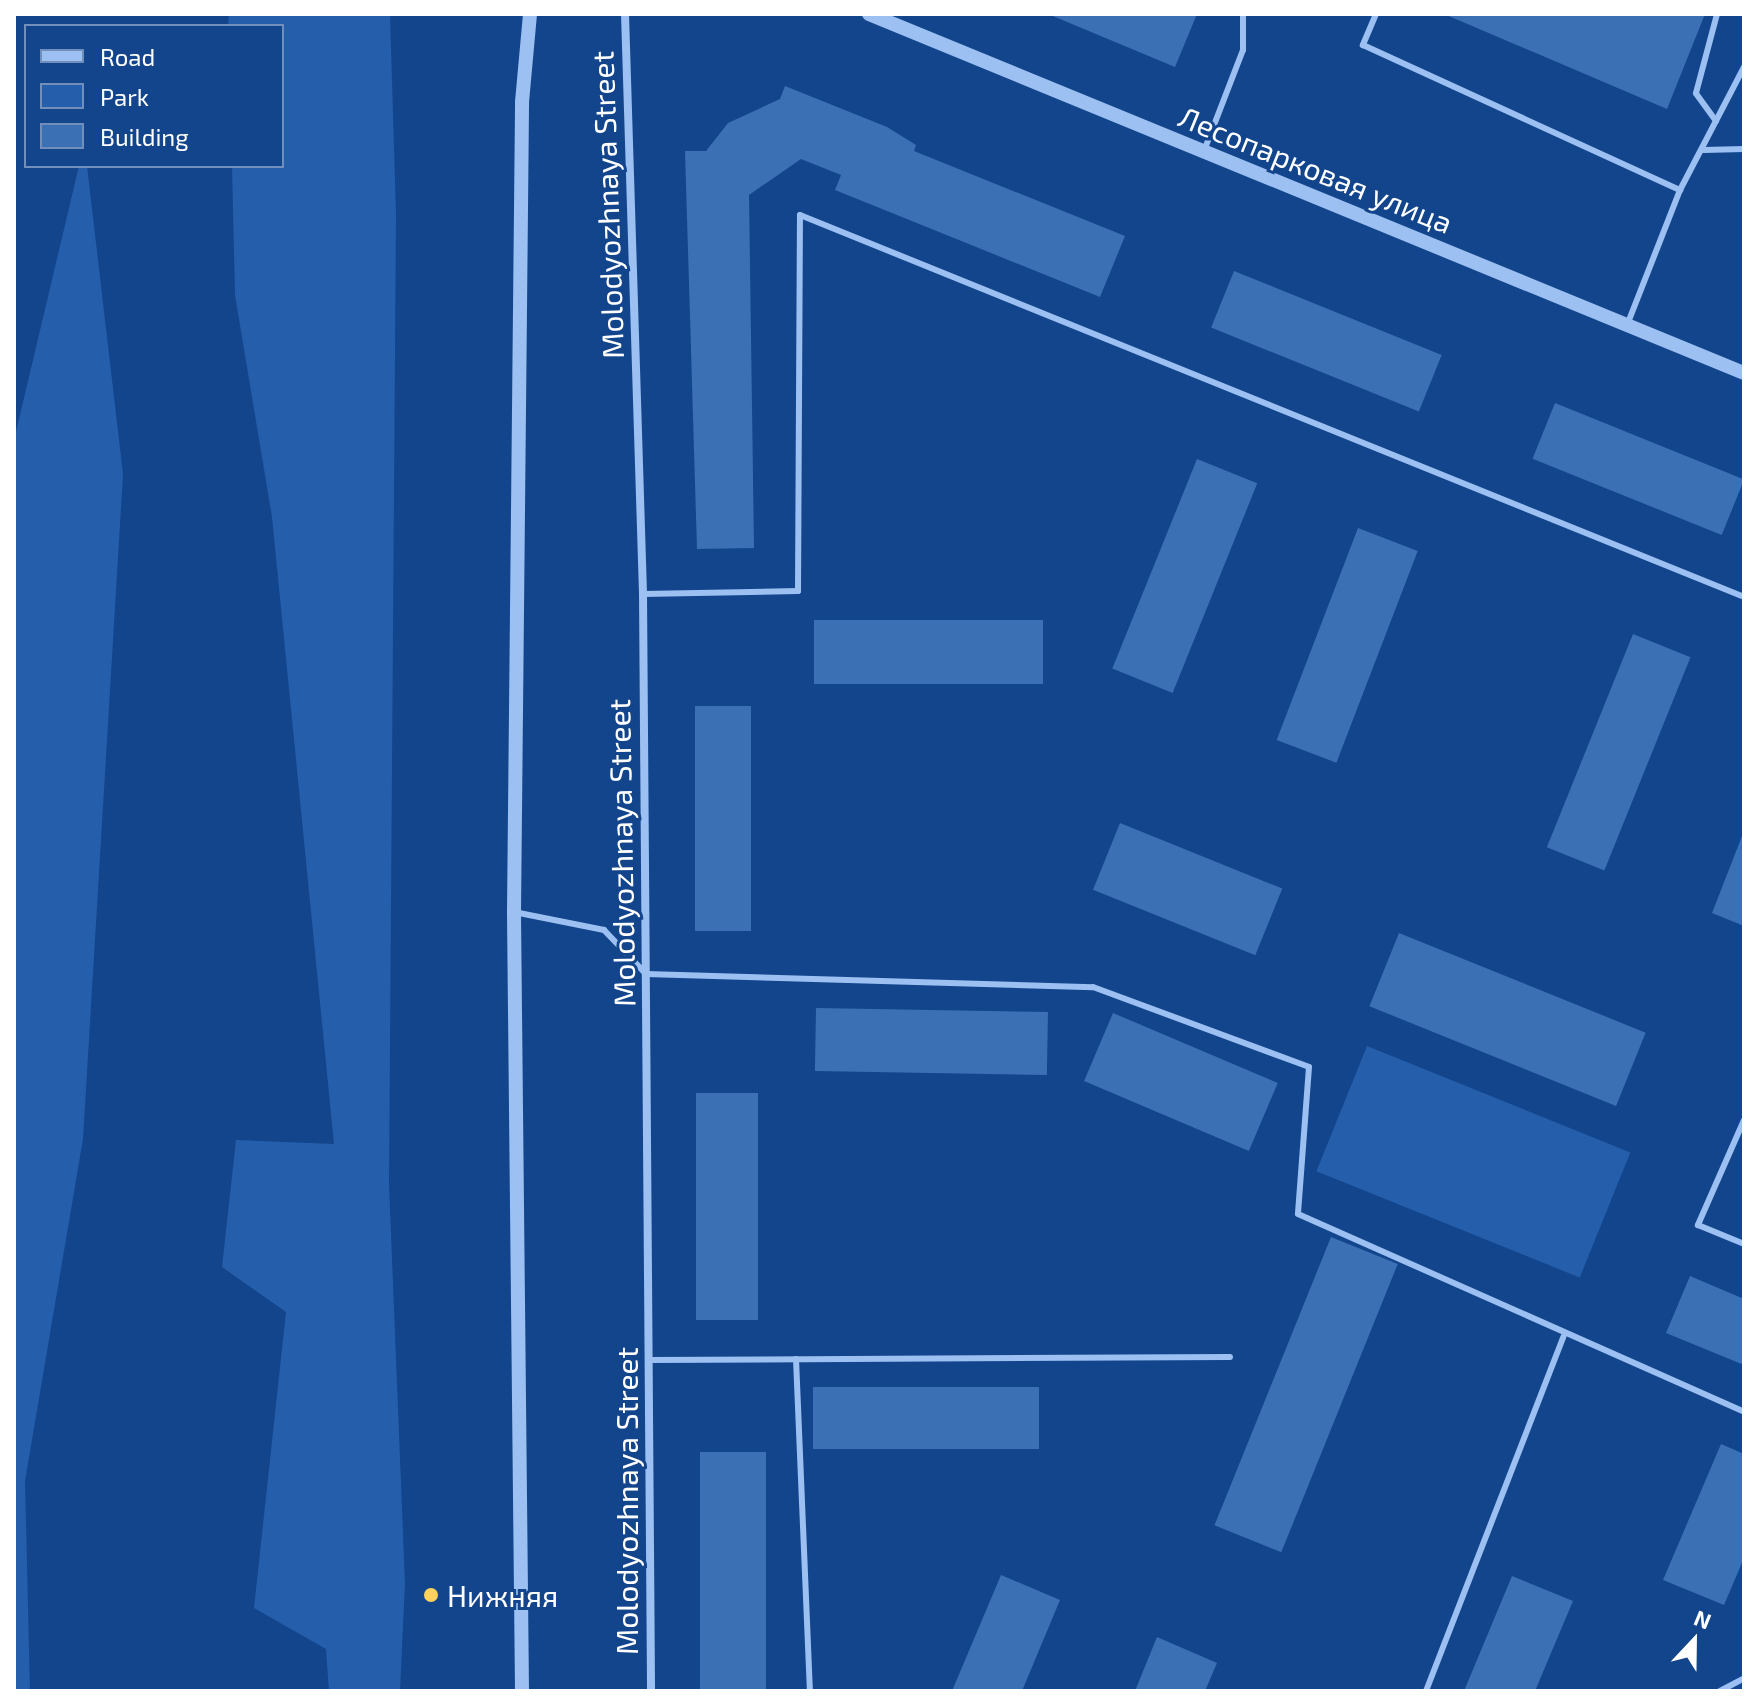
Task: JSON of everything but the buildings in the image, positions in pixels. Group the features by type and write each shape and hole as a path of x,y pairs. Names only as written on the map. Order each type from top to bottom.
{"street":[{"path":"522,1691 514,912 522,102 530,14"},
{"name":"Molodyozhnaya Street","path":"625,14 643,594 651,1691"},
{"name":"Лесопарковая улица","path":"869,14 1744,373"}],"lane":[{"path":"1204,151 1243,50 1243,14"},
{"path":"1376,14 1363,45 1680,190"},
{"path":"1716,121 1696,93 1717,14"},
{"path":"1627,325 1680,190 1704,150 1744,67"},
{"path":"1704,150 1744,149"},
{"path":"643,594 798,591 800,215 1744,597"},
{"path":"514,912 604,930 646,974 1093,987 1309,1067 1298,1214 1563,1337 1744,1412"},
{"path":"1744,1120 1698,1225 1744,1244"},
{"path":"1426,1691 1563,1337"},
{"path":"649,1360 1230,1357"},
{"path":"796,1359 810,1691"},
{"path":"1720,1691 1744,1678"}],"green space":[{"path":"229,14 390,14 396,214 389,1184 405,1583 400,1691 329,1691 326,1649 254,1608 286,1312 222,1267 236,1140 334,1144 272,517 235,295 232,168 284,168 284,24 228,24"},
{"path":"79,168 87,168 123,474 83,1139 25,1481 30,1691 14,1691 14,440"},
{"path":"1367,1046 1630,1152 1580,1278 1316,1171"}],"place":[{"name":"Нижняя","path":"431,1595"}]}
